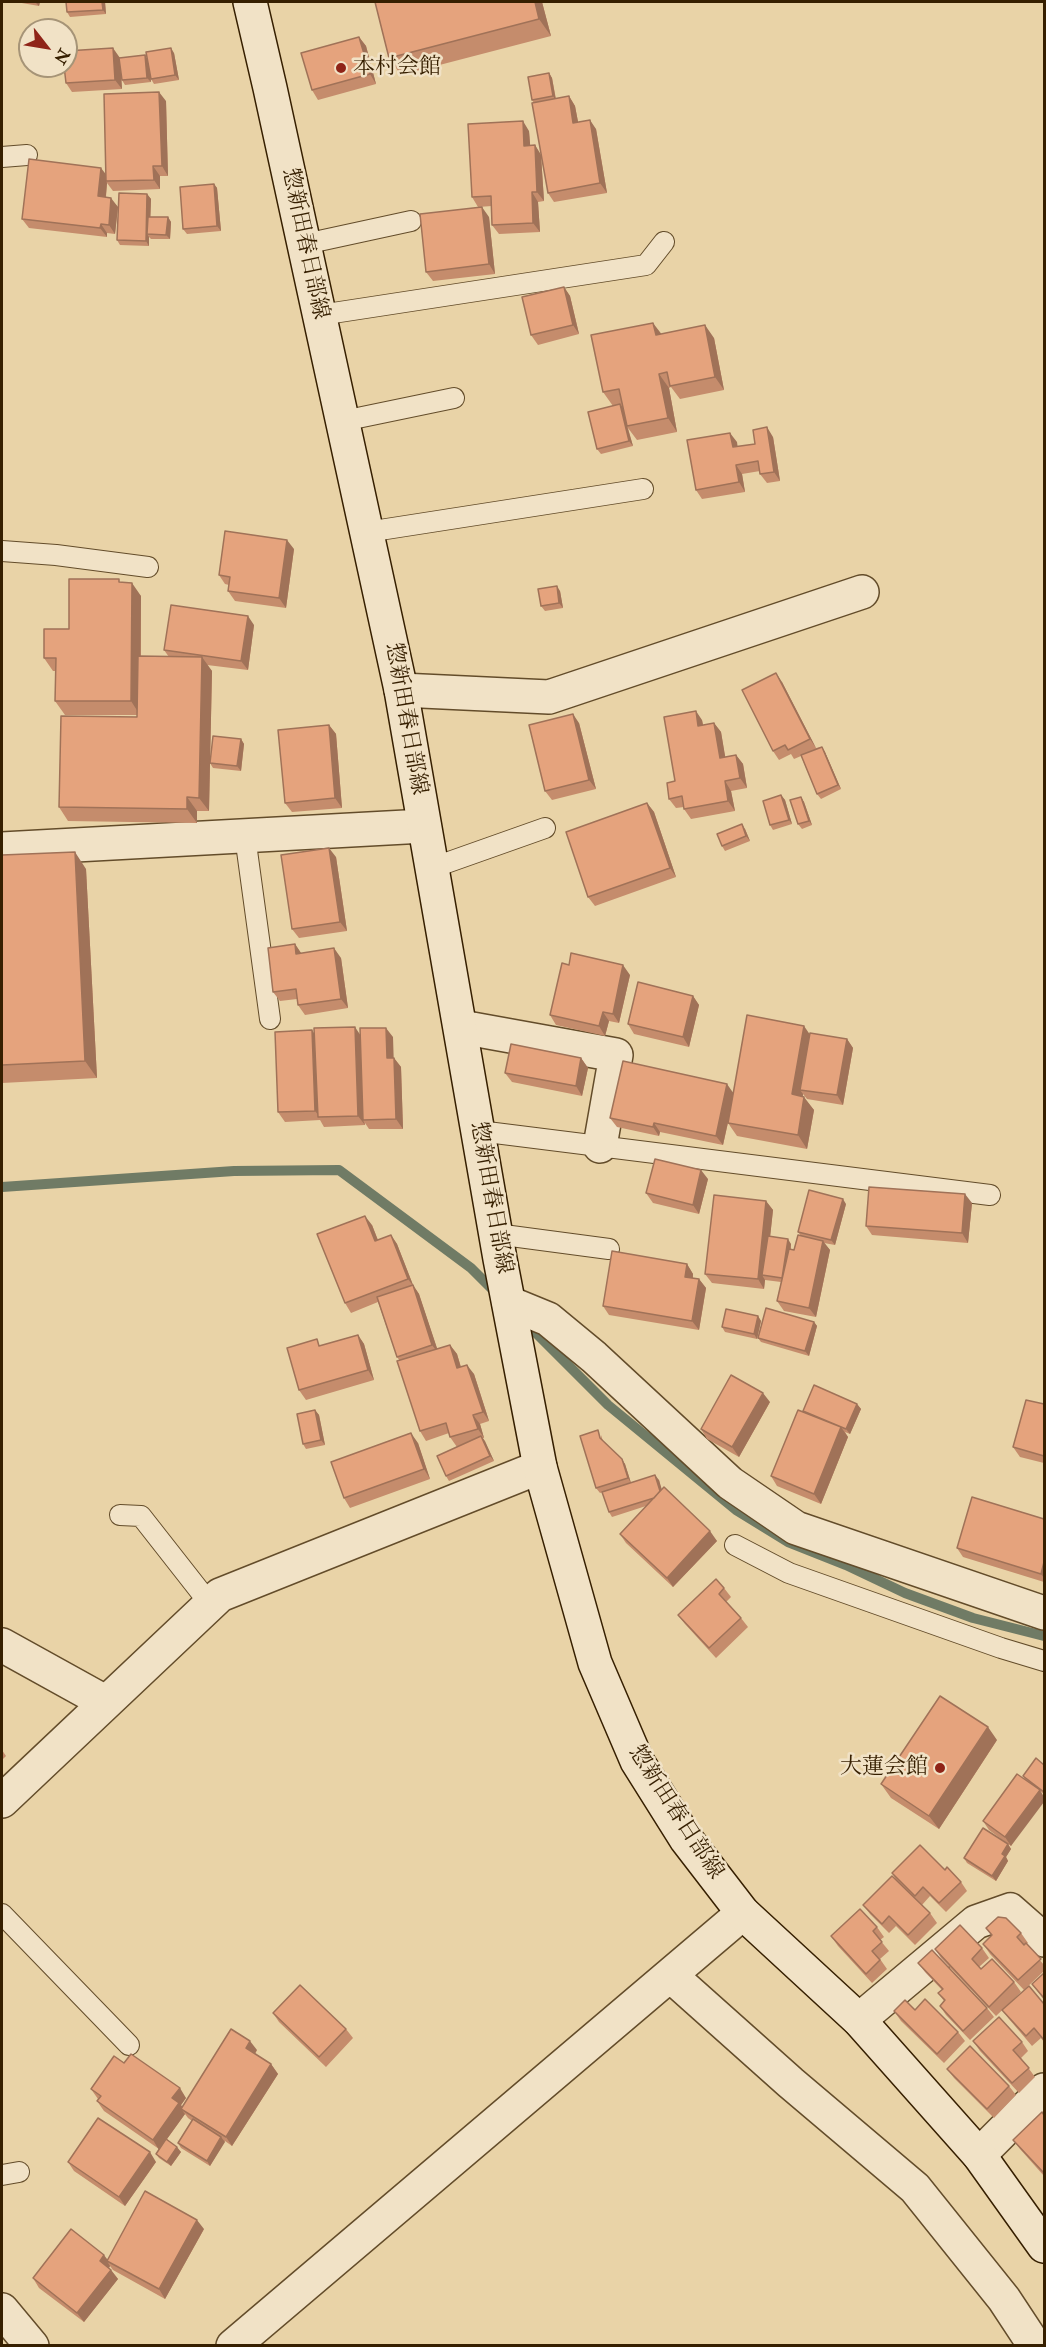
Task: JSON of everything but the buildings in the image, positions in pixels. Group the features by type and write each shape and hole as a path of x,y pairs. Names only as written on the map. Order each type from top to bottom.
{"street":[{"name":"惣新田春日部線","path":"250,2 401,690 496,1234 540,1467 595,1663 637,1761 686,1839 743,1913 859,2020 979,2155 1044,2246"},
{"path":"401,690 549,697 862,592"},
{"path":"2,849 424,826"},
{"path":"460,1027 616,1055 600,1146"},
{"path":"509,1303 548,1319 594,1357 730,1483 796,1528 1044,1613"},
{"path":"2,1801 220,1595 540,1467"},
{"path":"2,1645 105,1702"},
{"path":"859,2020 976,1922 1010,1910 1044,1940"},
{"path":"234,2346 743,1913"},
{"path":"670,1975 791,2083 915,2188 1004,2299 1035,2346"},
{"path":"979,2155 1044,2090"},
{"path":"2,2310 32,2346"}],"lane":[{"path":"2,157 27,155"},
{"path":"304,244 411,221"},
{"path":"320,315 646,265 664,242"},
{"path":"343,421 454,398"},
{"path":"367,532 643,489"},
{"path":"2,551 56,555 148,567"},
{"path":"432,868 545,828"},
{"path":"245,836 270,1018"},
{"path":"479,1131 990,1195"},
{"path":"496,1234 609,1249"},
{"path":"120,1515 141,1516 210,1604"},
{"path":"735,1545 789,1573 1044,1661"},
{"path":"2,1914 129,2045"}],"waterway":[{"path":"2,1187 234,1171 339,1170 471,1268 497,1294"},
{"path":"525,1322 608,1405 736,1510 788,1542 846,1565 905,1593 973,1618 1044,1636"}],"place":[{"name":"本村会館","path":"341,68"},
{"name":"大蓮会館","path":"940,1768"}]}
